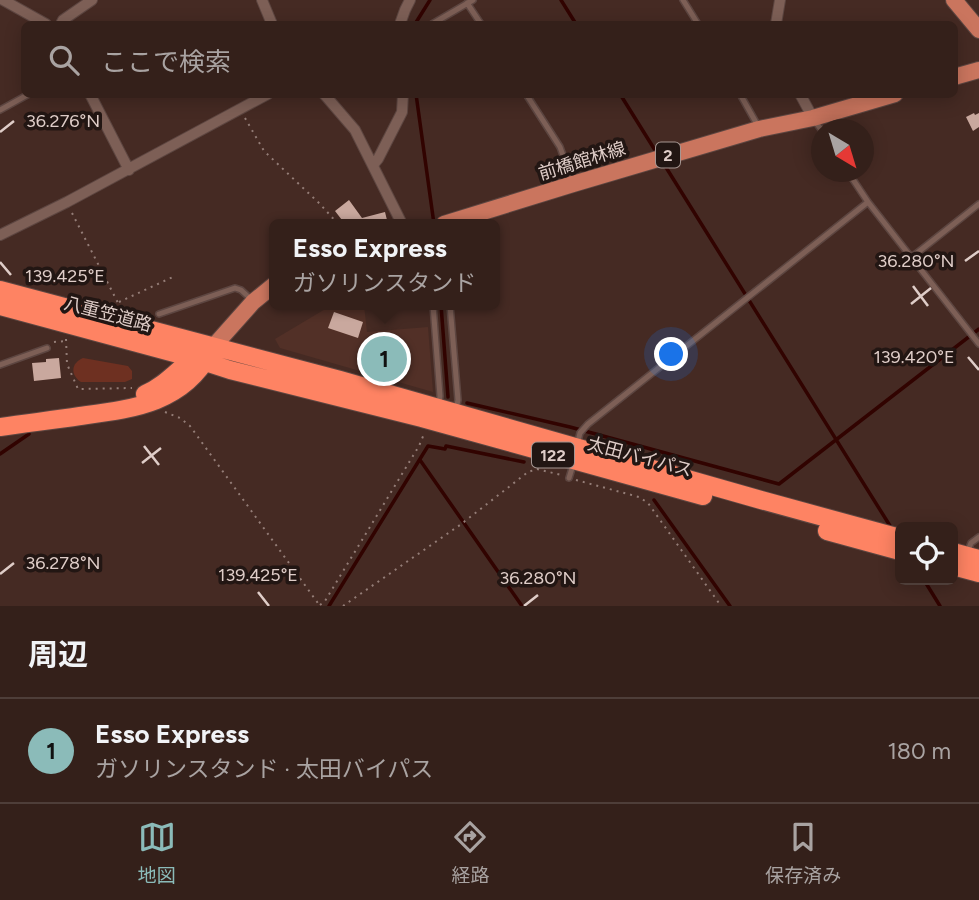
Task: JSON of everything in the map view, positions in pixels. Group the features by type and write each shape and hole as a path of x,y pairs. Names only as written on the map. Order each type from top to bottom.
{"highway":[{"name":"八重笠道路","path":"0,290 204,355"},
{"name":"八重笠道路","path":"0,306 204,355"},
{"name":"太田バイパス","path":"204,355 340,380 406,400 433,414 573,462 895,550"},
{"path":"0,427 150,404 180,387 192,376 204,355"},
{"path":"0,415 97,405 138,397 162,385 204,355"},
{"name":"太田バイパス","path":"433,414 456,412 573,462 895,537"},
{"path":"963,558 979,573"}],"main road":[{"path":"954,0 979,30"},
{"path":"958,76 979,70"},
{"name":"前橋館林線","path":"832,119 885,98"},
{"name":"前橋館林線","path":"461,219 759,129 811,125"},
{"path":"204,355 253,302 269,289"}],"street":[{"path":"2,0 40,21"},
{"path":"63,21 92,0"},
{"path":"262,0 271,21"},
{"path":"404,21 410,0"},
{"path":"776,21 780,0"},
{"path":"92,98 129,170"},
{"path":"0,235 129,170 261,98"},
{"path":"327,98 355,130 400,219"},
{"path":"373,165 402,112 403,98"},
{"path":"802,98 814,119"}],"lane":[{"path":"683,0 696,21"},
{"path":"437,21 470,1 480,21"},
{"path":"0,110 22,98"},
{"path":"529,98 560,147 573,184"},
{"path":"742,98 759,129"},
{"path":"855,182 979,344"},
{"path":"573,462 580,433 587,424 868,202"},
{"path":"912,257 979,204"},
{"path":"159,314 235,288 242,290 253,302"},
{"path":"433,310 440,396 433,414"},
{"path":"450,310 458,400 456,412"},
{"path":"0,365 48,345"},
{"path":"963,558 971,543 979,537"}],"path":[{"path":"241,110 264,151 334,219"},
{"path":"67,202 118,303 175,276"},
{"path":"64,334 67,364 78,389 138,388"},
{"path":"48,345 66,341"},
{"path":"150,404 154,409 180,418 190,426 319,606 325,601 419,446 433,414"},
{"path":"343,606 460,525 528,472 573,462 648,503 721,606"}],"shaded area":[{"path":"324,310 365,310 367,332 428,327 433,392 280,348 275,339"},
{"path":"83,358 128,366 132,371 132,379 125,382 81,382 73,369"}],"building":[{"path":"979,113 979,127 973,131 966,117"},
{"path":"349,200 362,218 385,212 387,219 341,219 335,211"},
{"path":"334,312 363,322 358,338 328,328"},
{"path":"362,348 403,362 399,373 358,360"},
{"path":"59,358 61,378 34,381 32,363"}],"waterway":[{"path":"417,21 430,0"},
{"path":"561,0 574,21"},
{"path":"417,98 433,219"},
{"path":"622,98 658,155"},
{"path":"662,161 892,529"},
{"path":"441,310 448,397"},
{"path":"467,403 570,427 779,484 979,329"},
{"path":"0,454 29,434"},
{"path":"329,606 428,446 445,449 446,446 524,462"},
{"path":"420,460 522,606"},
{"path":"654,500 730,606"},
{"path":"927,585 940,606"}],"place":[{"name":"Esso Express","path":"384,359"}]}
